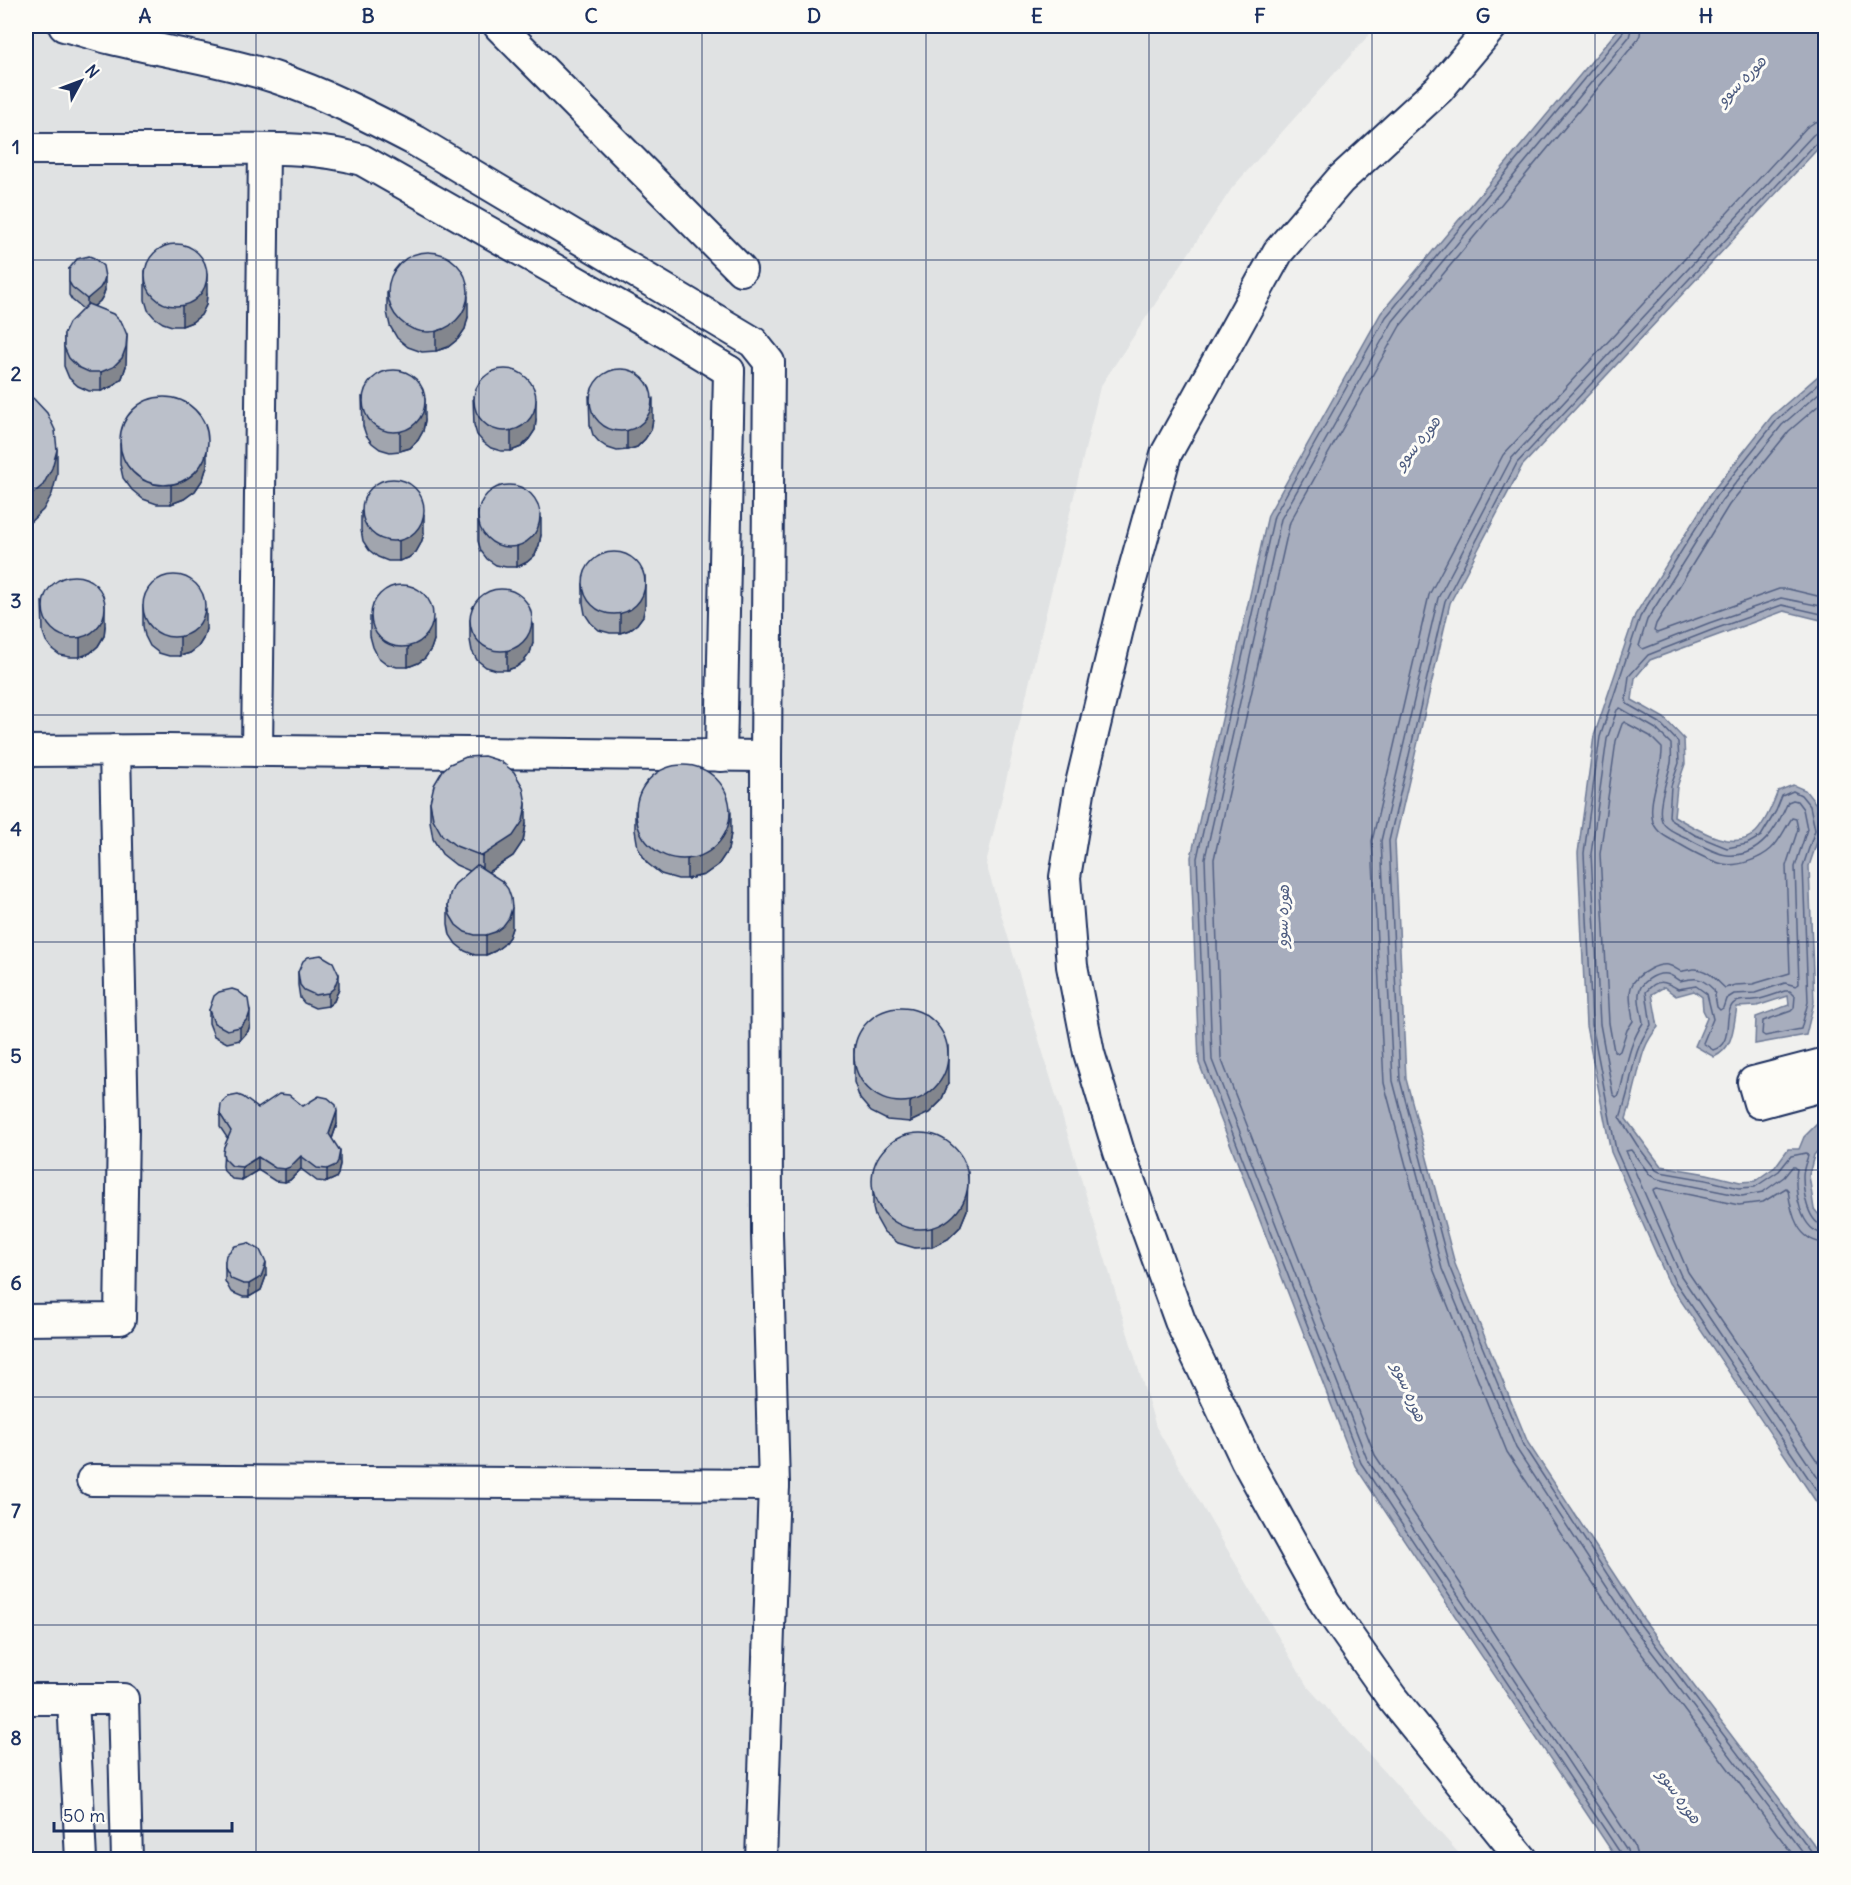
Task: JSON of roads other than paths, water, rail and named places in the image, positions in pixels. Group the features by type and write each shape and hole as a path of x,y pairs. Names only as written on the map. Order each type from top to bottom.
{"street":[{"path":"64,26 225,63 273,77 305,88 363,114 416,141 753,342 769,362 766,756 767,1233 774,1485 761,1860"},
{"path":"499,26 741,270"},
{"path":"1492,26 1439,89 1340,180 1278,252 1166,454 1122,612 1079,792 1065,877 1072,966 1089,1053 1119,1152 1180,1321 1246,1460 1325,1603 1392,1698 1523,1860"},
{"path":"26,150 264,149 315,151 362,160 657,327 729,371"},
{"path":"257,751 264,149"},
{"path":"729,371 761,351"},
{"path":"721,756 729,371"},
{"path":"26,1320 120,1319 123,1128 115,750"},
{"path":"26,751 766,756"},
{"path":"1826,1063 1753,1082 1759,1103 1826,1084"},
{"path":"92,1480 774,1485"},
{"path":"26,1699 123,1699 127,1860"},
{"path":"73,1699 81,1860"}],"water":[{"name":"هوره سوو","path":"1621,26 1825,26 1825,141 1522,466 1450,603 1395,841 1406,1079 1455,1264 1528,1443 1644,1620 1825,1859 1617,1859 1355,1466 1199,1063 1191,857 1268,515 1381,313"},
{"path":"1825,370 1825,621 1784,611 1650,660 1635,678 1632,700 1664,718 1684,739 1685,764 1677,787 1674,816 1693,827 1726,840 1747,838 1763,823 1778,791 1793,785 1805,790 1816,804 1821,830 1809,866 1814,1002 1806,1035 1755,1044 1756,1017 1789,1005 1788,996 1757,1006 1737,1007 1729,1042 1721,1053 1714,1057 1695,1046 1707,1018 1703,1010 1702,997 1694,991 1676,996 1664,987 1652,994 1658,1027 1644,1050 1626,1119 1661,1166 1740,1182 1755,1181 1775,1167 1788,1149 1799,1149 1804,1137 1825,1116 1825,1146 1823,1145 1814,1155 1809,1175 1814,1209 1826,1223 1825,1515 1669,1283 1611,1152 1586,1026 1578,853 1594,736 1635,615 1711,493 1772,416"}]}
